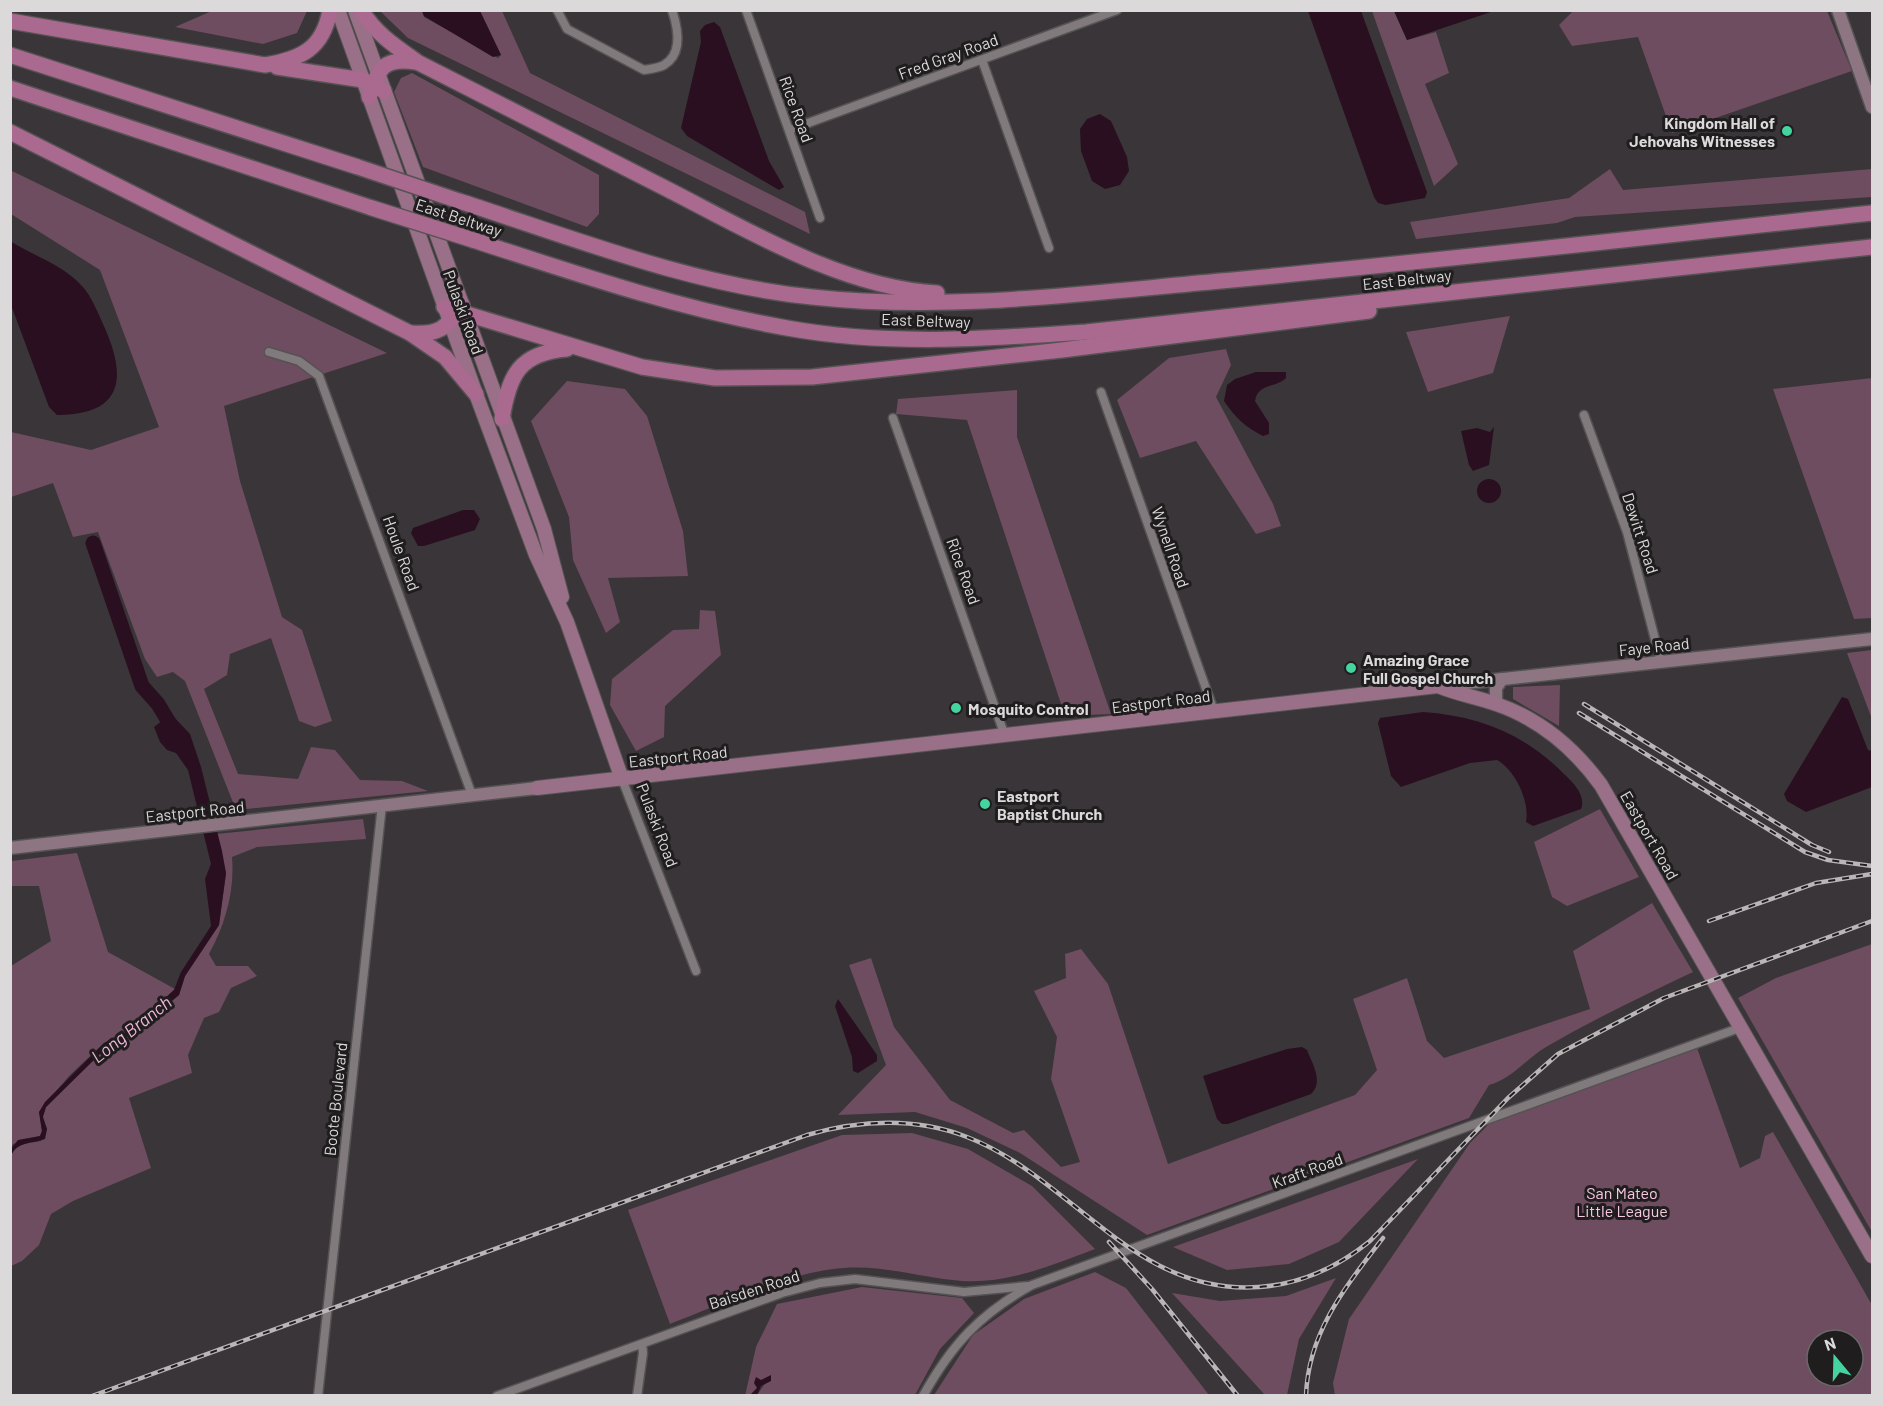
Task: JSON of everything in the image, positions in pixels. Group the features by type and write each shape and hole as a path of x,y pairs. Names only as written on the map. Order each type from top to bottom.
{"highway":[{"path":"265,65 296,58 310,49 327,26 330,10"},
{"path":"361,10 370,25 389,43 419,63 749,231 823,264 870,282 913,291 1036,298"},
{"path":"10,21 373,85 386,63 399,59 419,63"},
{"name":"East Beltway","path":"10,55 673,268 810,297 899,303 1036,298 1315,272 1872,213"},
{"name":"East Beltway","path":"10,88 372,208 664,300 789,328 887,338 972,340 1086,332 1872,247"},
{"path":"10,132 410,333 445,357 476,394"},
{"path":"410,333 429,334 456,312 642,367 715,378 812,377 1346,314 1600,276"},
{"path":"502,419 507,389 514,374 528,362 549,350 574,348"}],"main road":[{"name":"Pulaski Road","path":"338,10 373,85 456,312 502,419 544,529 567,622 622,779"},
{"name":"Pulaski Road","path":"355,10 373,85"},
{"name":"Pulaski Road","path":"456,312 476,394 536,555 567,622"},
{"name":"Eastport Road","path":"537,788 1438,686 1496,704 1553,734 1588,767 1613,803 1872,1256"}],"street":[{"path":"556,10 567,29 644,70 664,65 675,53 678,36 672,10"},
{"name":"Rice Road","path":"746,10 820,218"},
{"name":"Fred Gray Road","path":"789,130 1117,10"},
{"path":"1838,10 1872,107"},
{"path":"982,60 1049,248"},
{"name":"Houle Road","path":"269,352 299,361 320,376 472,795"},
{"name":"Wynell Road","path":"1101,392 1214,711"},
{"name":"Dewitt Road","path":"1584,415 1627,532 1661,662"},
{"name":"Rice Road","path":"893,418 1005,736"},
{"name":"Faye Road","path":"1438,686 1872,639"},
{"path":"1496,704 1496,688 1502,679"},
{"name":"Pulaski Road","path":"622,779 696,971"},
{"name":"Eastport Road","path":"10,848 537,788"},
{"name":"Boote Boulevard","path":"318,1395 382,805"},
{"name":"Kraft Road","path":"923,1395 950,1351 974,1324 997,1306 1032,1285 1742,1027"},
{"name":"Baisden Road","path":"496,1395 783,1293 836,1281 871,1280 949,1291 985,1291 1032,1285"},
{"path":"985,1291 997,1306"},
{"path":"638,1395 642,1344"}],"green space":[{"path":"214,10 307,11 297,33 263,44 175,27"},
{"path":"1574,10 1827,11 1852,71 1672,133 1638,37 1572,46 1559,25"},
{"path":"422,11 424,17 498,58 501,55 480,11 502,11 530,73 805,212 810,234 408,38 381,12"},
{"path":"1372,11 1394,11 1407,40 1436,32 1449,73 1425,84 1458,164 1434,186"},
{"path":"412,73 599,175 599,214 587,227 423,167 394,92 401,78"},
{"path":"1610,169 1623,190 1872,169 1872,197 1575,217 1557,223 1416,239 1410,222 1569,198"},
{"path":"10,170 387,353 224,406 240,481 282,617 302,630 332,721 315,727 299,721 271,638 230,654 227,675 204,689 238,774 298,779 311,747 335,750 360,780 402,781 428,791 236,810 185,681 173,672 157,677 145,659 98,532 73,537 53,483 11,497 11,432 91,450 159,427 100,270 11,214"},
{"path":"1510,316 1493,373 1428,392 1406,332"},
{"path":"1226,349 1231,365 1216,397 1273,504 1281,526 1256,534 1196,441 1140,458 1117,400 1169,358"},
{"path":"1872,378 1872,618 1854,619 1773,389"},
{"path":"567,381 625,389 647,416 683,531 688,576 608,578 620,622 606,633 573,560 569,517 531,421"},
{"path":"1017,390 1017,437 1111,714 1065,716 967,420 896,414 898,399"},
{"path":"700,610 715,611 721,655 665,706 664,737 636,751 610,705 612,679 673,630 699,629"},
{"path":"1872,650 1872,719 1847,653"},
{"path":"1560,685 1559,726 1513,699 1513,687"},
{"path":"1600,809 1639,877 1567,906 1552,897 1534,842"},
{"path":"363,819 366,839 257,847 232,857 233,870 228,907 209,954 216,966 248,966 257,976 231,988 219,1012 204,1018 188,1055 192,1073 129,1098 151,1168 73,1201 51,1214 39,1245 22,1261 11,1266 10,1156 19,1146 41,1141 47,1129 42,1117 46,1107 106,1048 128,1036 179,995 185,976 219,925 226,873 216,834"},
{"path":"77,853 108,952 175,989 129,1031 104,1043 69,1076 39,1112 42,1131 40,1136 13,1144 10,1149 11,966 51,941 39,886 11,886 11,861"},
{"path":"1652,903 1693,972 1600,1017 1546,1047 1512,1074 1489,1085 1469,1118 1147,1235 1020,1153 967,1128 915,1112 838,1115 886,1065 849,965 871,958 894,1027 950,1100 1013,1133 1024,1130 1061,1167 1080,1162 1051,1079 1057,1037 1034,991 1066,978 1065,954 1081,949 1108,984 1168,1164 1355,1095 1377,1070 1353,999 1407,978 1427,1041 1444,1058 1590,1009 1573,951"},
{"path":"1872,944 1872,1232 1738,998 1776,978"},
{"name":"San Mateo Little League","path":"1697,1048 1740,1168 1760,1158 1765,1136 1773,1132 1872,1305 1872,1395 1335,1396 1333,1383 1349,1319 1470,1143 1490,1123"},
{"path":"912,1133 968,1149 1032,1186 1095,1249 1030,1272 996,1280 962,1281 874,1268 823,1270 756,1290 670,1324 628,1210 842,1135"},
{"path":"1418,1159 1339,1242 1289,1264 1227,1270 1173,1247"},
{"path":"1095,1272 1126,1288 1209,1395 934,1395 973,1335 1024,1299"},
{"path":"1336,1278 1299,1339 1287,1395 1265,1395 1172,1293 1220,1301 1286,1296"},
{"path":"862,1287 962,1298 974,1313 940,1349 915,1395 757,1395 771,1375 750,1395 745,1396 756,1347 777,1304"}],"shaded area":[{"path":"1394,10 1494,11 1407,40"},
{"path":"422,11 480,11 501,55 493,57 424,16"},
{"path":"1308,11 1361,11 1427,192 1425,198 1386,205 1378,203 1374,197"},
{"path":"714,22 720,27 769,161 784,187 779,190 687,136 681,128 701,42 700,31 705,25"},
{"path":"1100,114 1111,121 1127,157 1129,171 1120,185 1105,189 1092,181 1081,151 1080,129 1087,119"},
{"path":"10,241 70,275 82,285 92,301 111,343 116,360 117,376 115,389 108,400 96,408 79,413 57,415 49,407 11,305"},
{"path":"1256,372 1286,372 1286,378 1263,388 1257,395 1255,401 1269,423 1269,434 1263,436 1241,421 1224,401 1227,385 1235,379"},
{"path":"1494,427 1489,465 1473,471 1469,465 1461,431 1477,428 1490,432"},
{"path":"1489,479 1494,480 1500,486 1500,496 1494,502 1489,503 1484,502 1478,496 1477,491 1478,486 1484,480"},
{"path":"463,510 474,510 480,519 475,530 418,546 411,533 413,528"},
{"path":"1842,697 1848,699 1868,750 1872,751 1872,787 1806,812 1787,801 1784,794"},
{"path":"1423,712 1444,714 1482,723 1517,738 1549,760 1572,781 1582,799 1581,809 1533,826 1526,822 1526,805 1520,787 1510,771 1497,760 1470,763 1401,787 1391,776 1378,723 1380,718"},
{"path":"171,714 190,734 201,767 222,851 226,873 219,925 185,976 179,995 142,1026 106,1048 46,1107 43,1117 47,1129 45,1139 21,1145 11,1156 11,1149 18,1140 40,1136 42,1131 39,1112 45,1102 104,1043 129,1031 174,990 181,972 211,926 205,879 211,864 188,770 176,753 167,750 160,742 154,727"},
{"path":"838,999 877,1055 877,1061 858,1073 853,1071 852,1057 835,1006"},
{"path":"1302,1047 1307,1050 1316,1072 1317,1084 1311,1094 1228,1124 1222,1124 1217,1119 1203,1076 1287,1049"},
{"path":"771,1375 771,1381 761,1386 757,1395 750,1395 757,1388 754,1383 756,1377 761,1380"}],"waterway":[{"name":"Long Branch","path":"93,543 142,686 158,704 176,734"}],"railway":[{"path":"1584,704 1812,845 1829,852"},
{"path":"1579,713 1805,852 1828,860 1872,866"},
{"path":"1709,921 1816,883 1872,874"},
{"path":"92,1396 807,1135 867,1124 928,1126 967,1137 1005,1156 1040,1179 1106,1231 1140,1254 1176,1273 1215,1285 1259,1287 1290,1282 1332,1266 1370,1241 1508,1098 1558,1054 1664,998 1872,921"},
{"path":"1306,1396 1308,1373 1321,1331 1343,1292 1383,1238"},
{"path":"1109,1242 1152,1289 1238,1396"}],"place":[{"name":"Kingdom Hall of Jehovahs Witnesses","path":"1787,131"},
{"name":"Amazing Grace Full Gospel Church","path":"1351,668"},
{"name":"Mosquito Control","path":"956,708"},
{"name":"Eastport Baptist Church","path":"985,804"}]}
